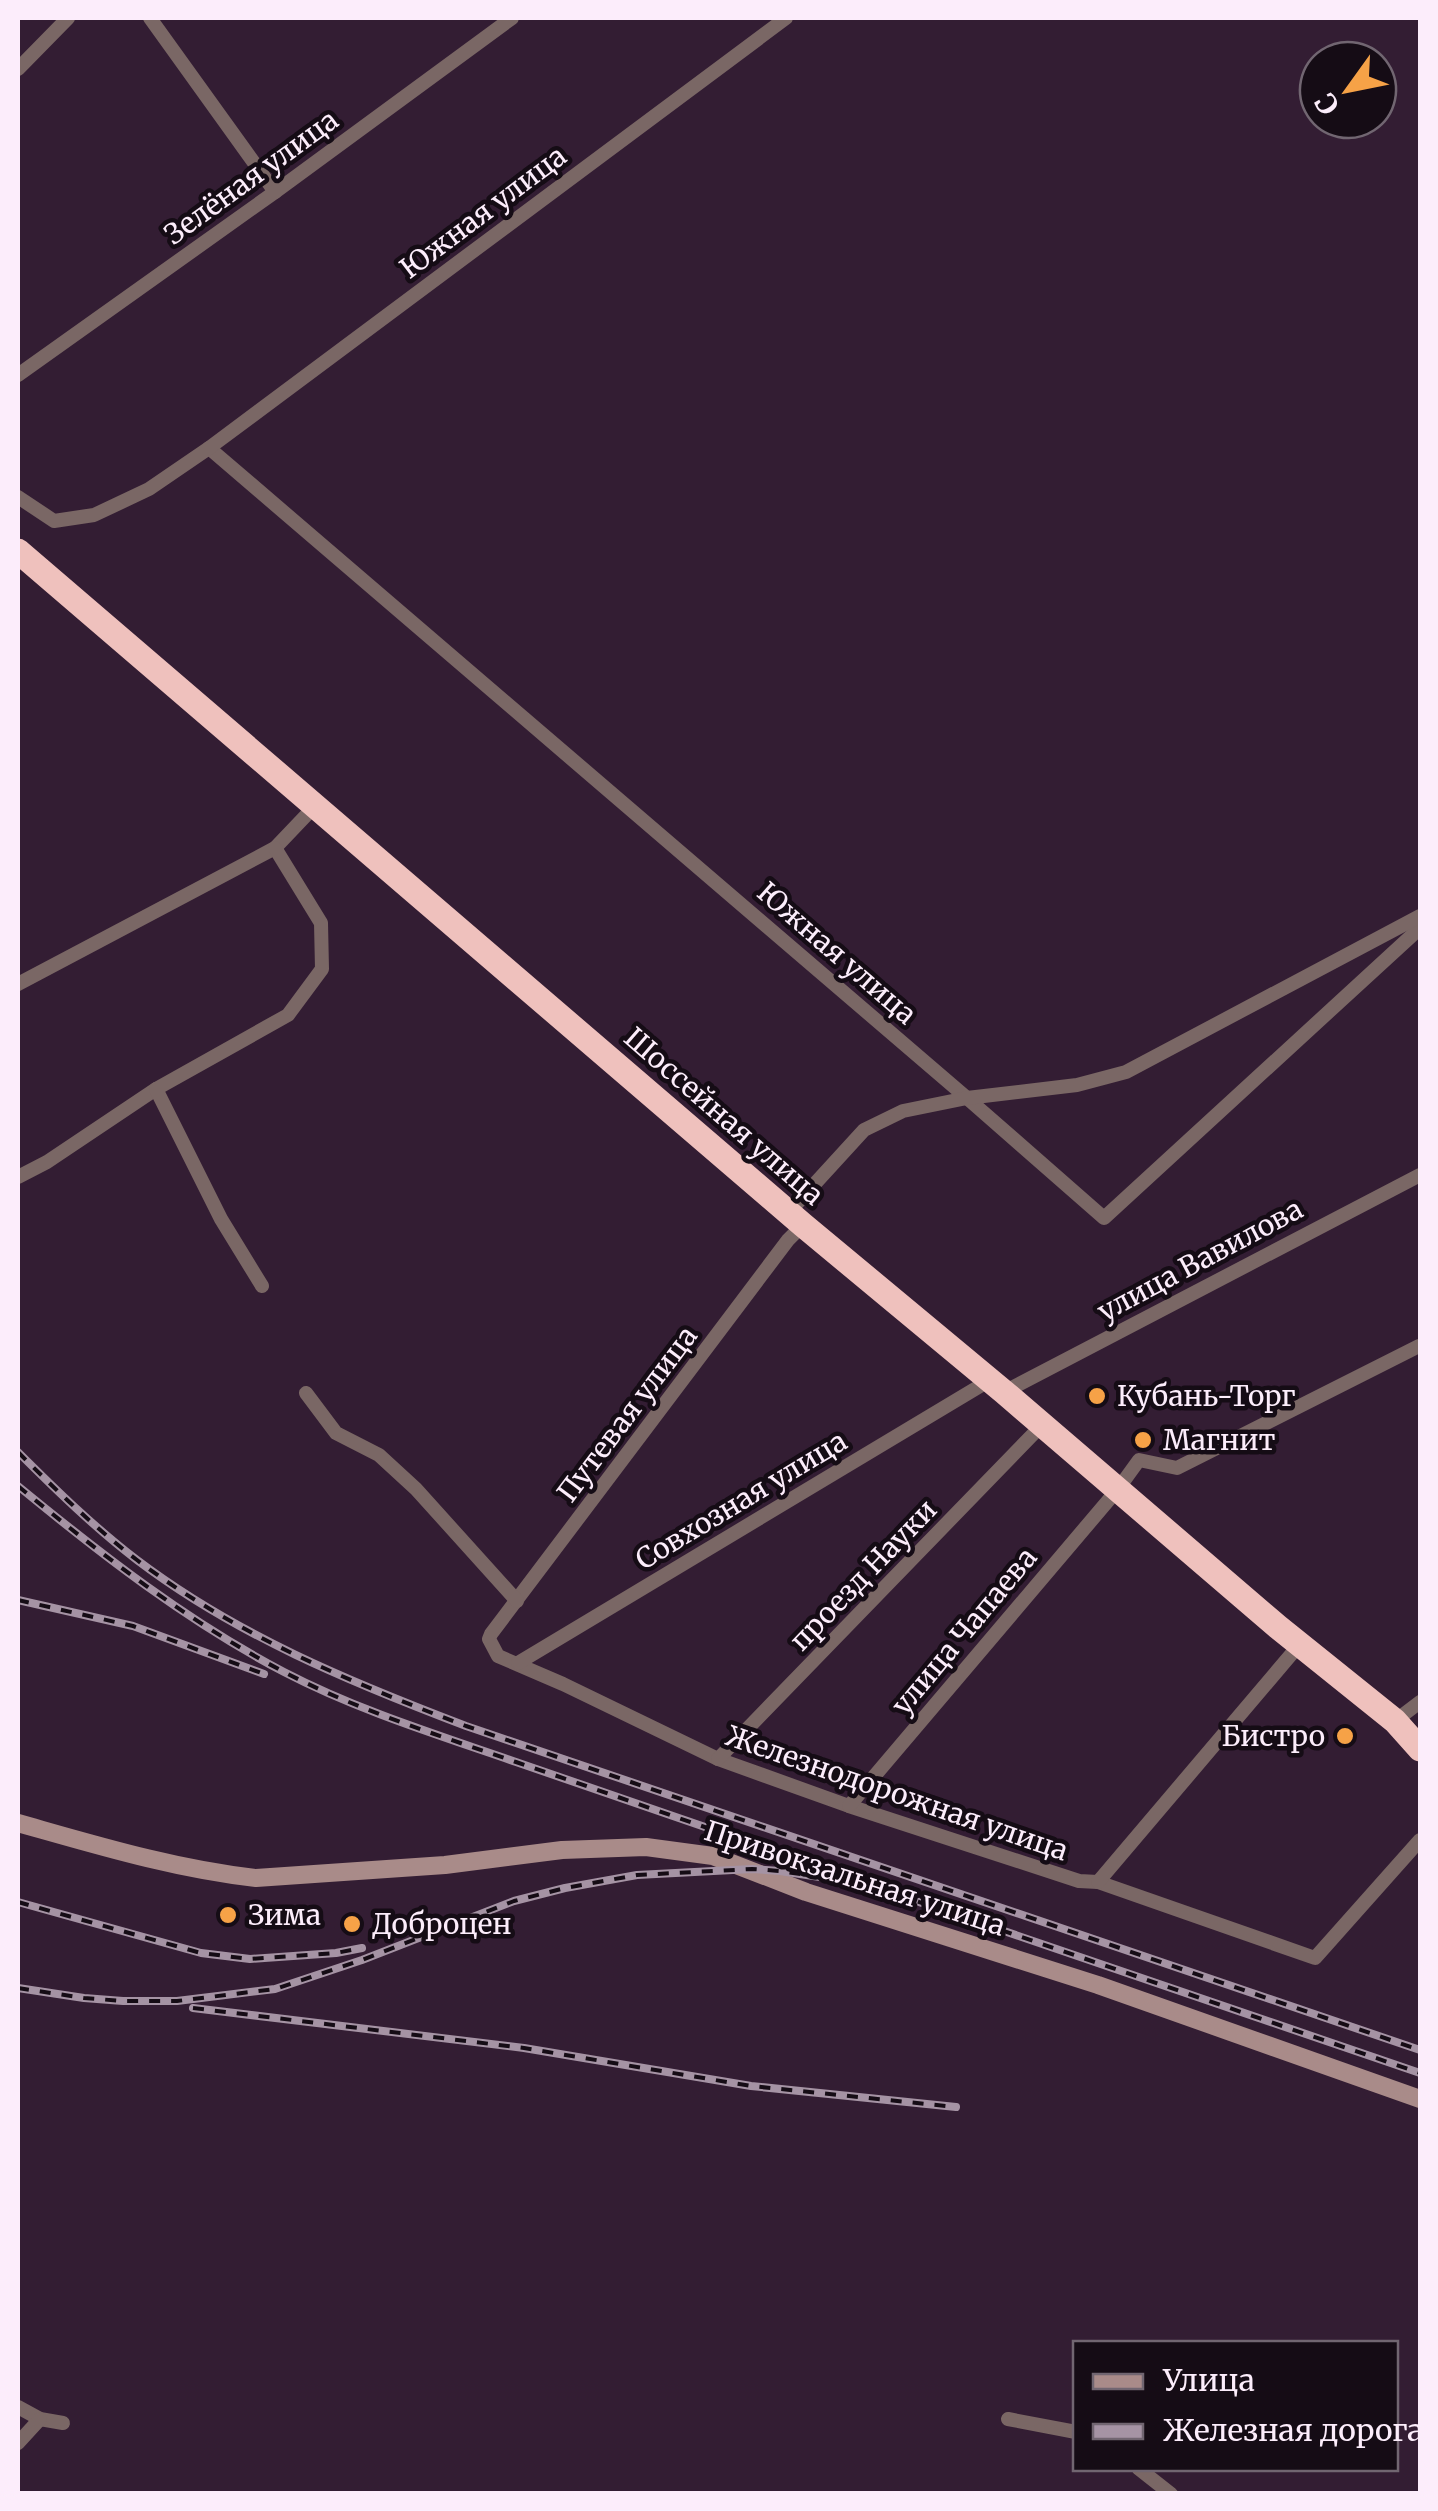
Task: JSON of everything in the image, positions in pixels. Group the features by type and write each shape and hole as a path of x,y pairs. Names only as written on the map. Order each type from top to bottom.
{"highway":[{"name":"Шоссейная улица","path":"18,551 796,1218 1395,1722"},
{"path":"1395,1722 1420,1734"},
{"path":"1395,1722 1420,1749"}],"main road":[{"name":"Привокзальная улица","path":"18,1823 156,1860 256,1878 445,1866 562,1850 674,1849 713,1856 806,1892 1084,1980 1420,2099"}],"street":[{"path":"18,69 68,18"},
{"path":"150,18 274,192"},
{"name":"Зелёная улица","path":"18,375 512,18"},
{"name":"Южная улица","path":"18,497 54,521 94,515 150,489 786,18"},
{"name":"Южная улица","path":"209,448 1104,1218 1420,928"},
{"path":"18,984 275,848 315,806"},
{"path":"18,1177 156,1090 288,1015 322,969 321,923 275,848"},
{"name":"Путевая улица","path":"491,1634 788,1240 796,1218 864,1130 903,1111 968,1098 1076,1085 1126,1072 1420,916"},
{"path":"156,1090 222,1219 262,1286"},
{"name":"улица Вавилова","path":"997,1386 1420,1175"},
{"name":"улица Чапаева","path":"849,1806 1139,1460 1178,1468 1419,1346"},
{"name":"Совхозная улица","path":"518,1663 997,1386"},
{"path":"306,1393 336,1432 379,1455 416,1489 517,1601"},
{"name":"проезд Науки","path":"718,1759 1042,1425"},
{"name":"Железнодорожная улица","path":"491,1634 489,1639 498,1656 718,1759 1079,1882 1098,1882 1314,1958 1420,1840"},
{"path":"1098,1882 1300,1644"},
{"path":"1395,1722 1420,1702"},
{"path":"18,2407 40,2419 63,2423"},
{"path":"18,2443 40,2419"},
{"path":"1008,2419 1073,2431"},
{"path":"1142,2471 1171,2494"}],"railway":[{"path":"18,1452 106,1535 175,1587 254,1634 337,1674 466,1726 1420,2050"},
{"path":"18,1486 179,1609 312,1686 428,1732 824,1868"},
{"path":"18,1600 133,1626 264,1674"},
{"path":"18,1988 123,2001 177,2001 275,1989 514,1901 565,1888 637,1875 752,1869 853,1882 916,1901 1420,2073"},
{"path":"18,1902 201,1953 250,1959 362,1948"},
{"path":"193,2008 524,2048 751,2086 956,2107"}],"place":[{"name":"Кубань-Торг","path":"1097,1396"},
{"name":"Магнит","path":"1143,1440"},
{"name":"Бистро","path":"1345,1736"},
{"name":"Зима","path":"228,1915"},
{"name":"Доброцен","path":"352,1924"}]}
